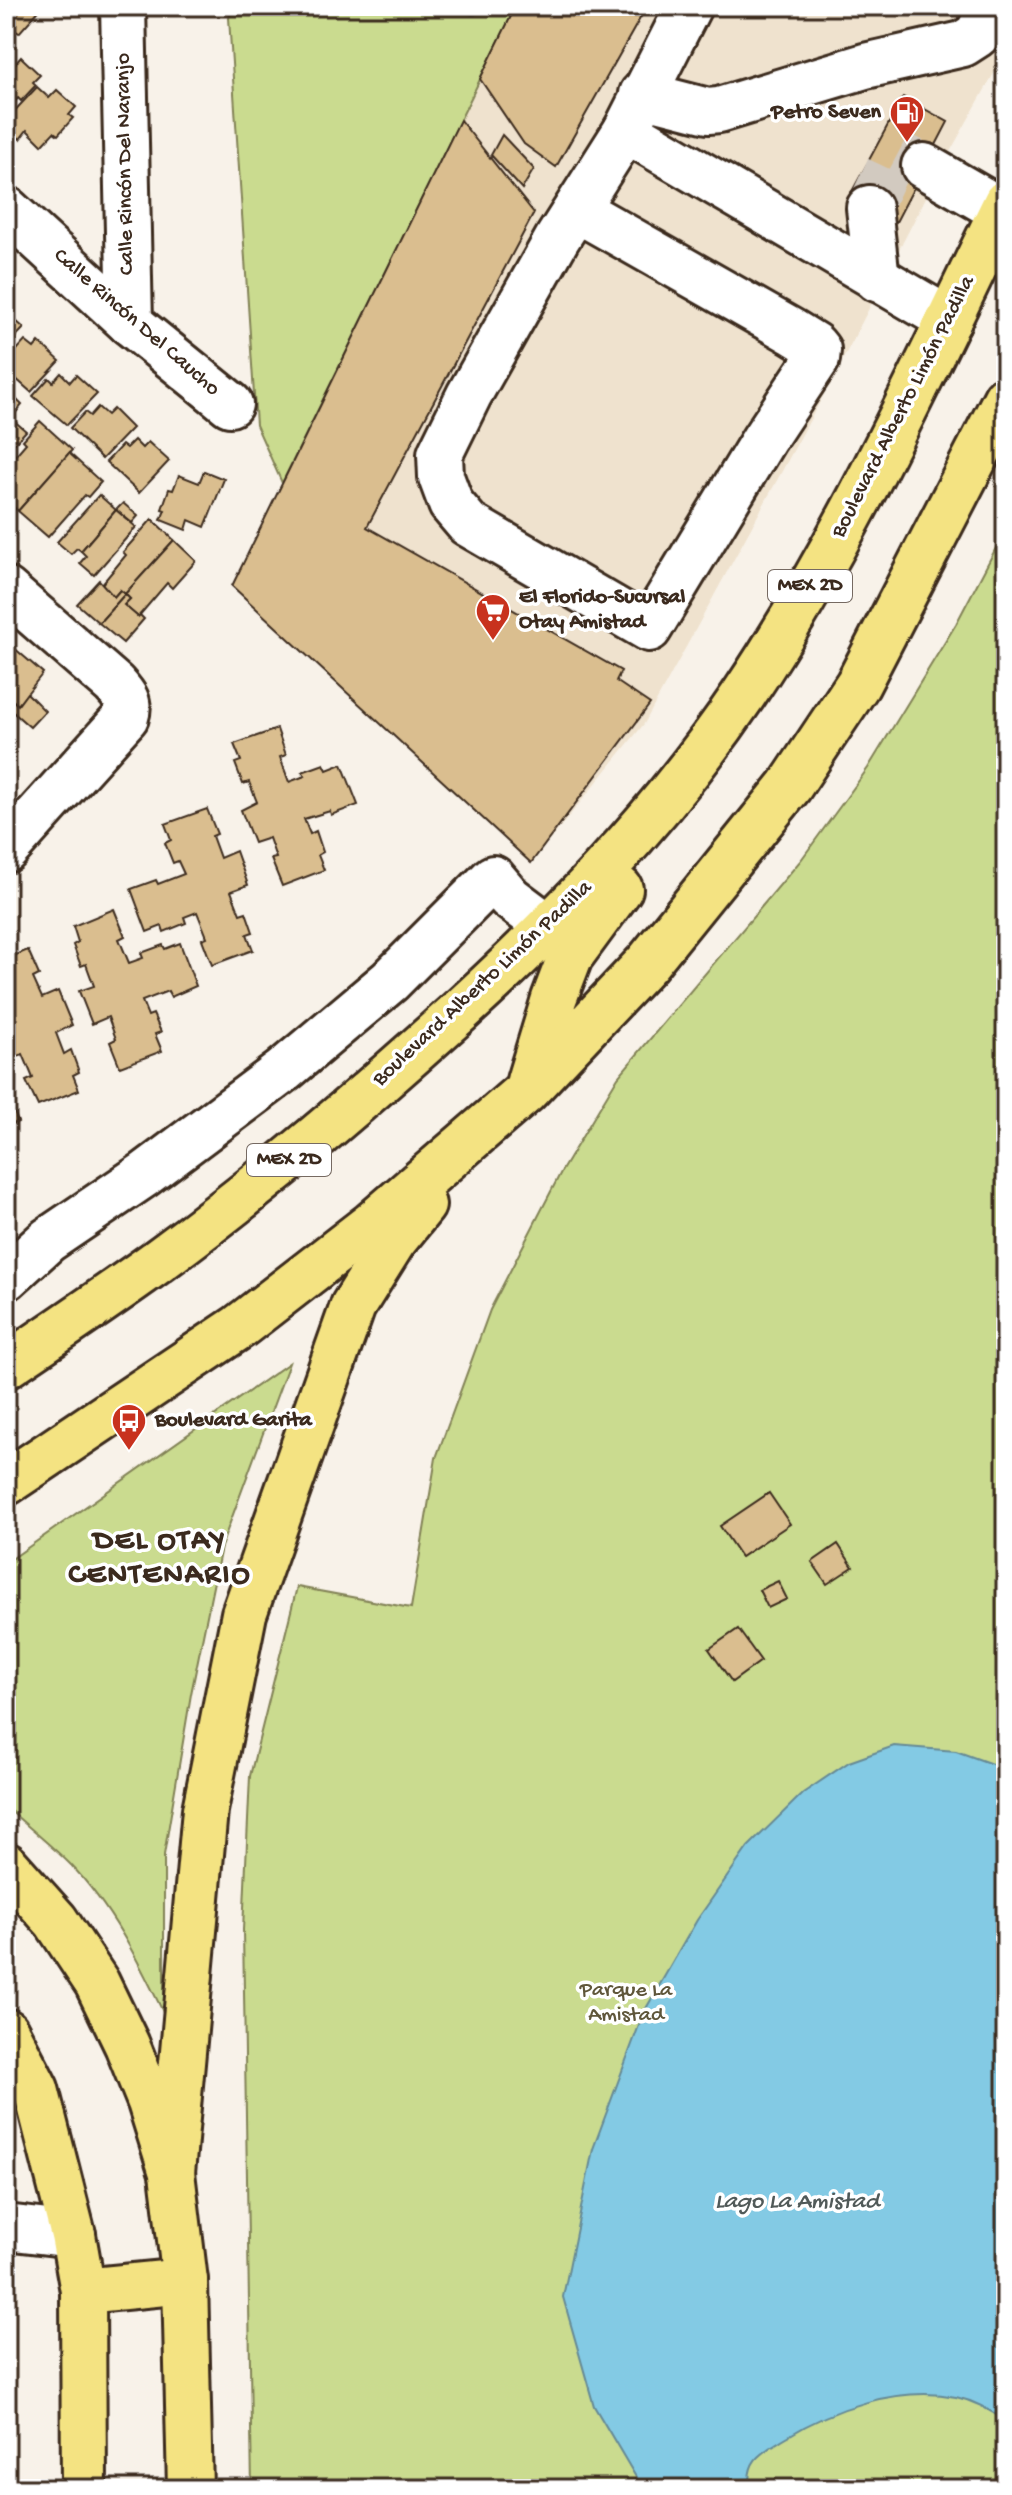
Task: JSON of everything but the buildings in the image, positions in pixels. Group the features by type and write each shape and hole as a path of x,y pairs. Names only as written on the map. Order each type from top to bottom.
{"highway":[{"name":"Boulevard Alberto Limón Padilla","path":"6,1366 161,1259 288,1161 420,1047 550,928 650,818 744,693 834,545 886,450 1005,209"},
{"path":"6,1483 239,1327 372,1224 526,1091 647,963 790,786 858,684 1006,398"},
{"path":"526,1091 570,957 593,923 707,779 763,687 793,614"},
{"path":"172,2173 205,1810 244,1614 353,1306 393,1242 490,1125"},
{"path":"6,1865 56,1921 97,1983 150,2102 172,2173 185,2281 190,2489"},
{"path":"6,2031 36,2089 73,2235 83,2291 84,2489"},
{"path":"83,2291 185,2281"}],"street":[{"name":"Calle Rincón Del Naranjo","path":"123,6 130,323"},
{"path":"576,209 818,350 817,359 764,439 649,629 468,524 451,504 441,477 440,454 469,395 576,209 634,112 689,6"},
{"path":"634,112 719,110 865,66 963,44 977,35 989,11"},
{"path":"634,112 877,279 949,320"},
{"path":"924,166 1005,209"},
{"path":"869,208 877,279"},
{"name":"Calle Rincón Del Caucho","path":"6,209 130,323 230,404"},
{"path":"6,590 114,684 125,696 129,707 126,717 6,850"},
{"path":"6,1278 48,1240 144,1175 283,1071 390,981 493,878 510,898 550,928"},
{"path":"6,2227 73,2235"}],"shaded area":[{"path":"516,6 1006,6 1006,52 644,724 531,863 232,586"}],"green space":[{"path":"233,6 516,6 282,483 256,425 229,18"},
{"name":"Parque La Amistad","path":"1006,529 1006,2489 252,2489 243,1930 250,1776 297,1587 411,1608 436,1458 490,1310 561,1172 618,1077 801,860 868,768 956,624"},
{"path":"289,1363 221,1547 191,1694 164,1855 164,2014 134,1955 85,1880 6,1807 6,1563"}],"water":[{"name":"Lago La Amistad","path":"894,1746 956,1751 1006,1769 1006,2422 983,2407 956,2397 934,2394 890,2397 824,2417 770,2448 753,2463 750,2489 643,2489 594,2406 563,2297 593,2149 644,2012 697,1920 748,1847 803,1793 849,1762"}],"waterway":[{"path":"473,10 474,6"}],"tunnel":[{"path":"869,208 896,151 924,166"}],"place":[{"name":"Petro Seven","path":"907,144"},
{"name":"El Florido-Sucursal Otay Amistad","path":"493,642"},
{"name":"Boulevard Garita","path":"129,1452"}],"district":[{"name":"DEL OTAY CENTENARIO","path":"160,1559"}]}
